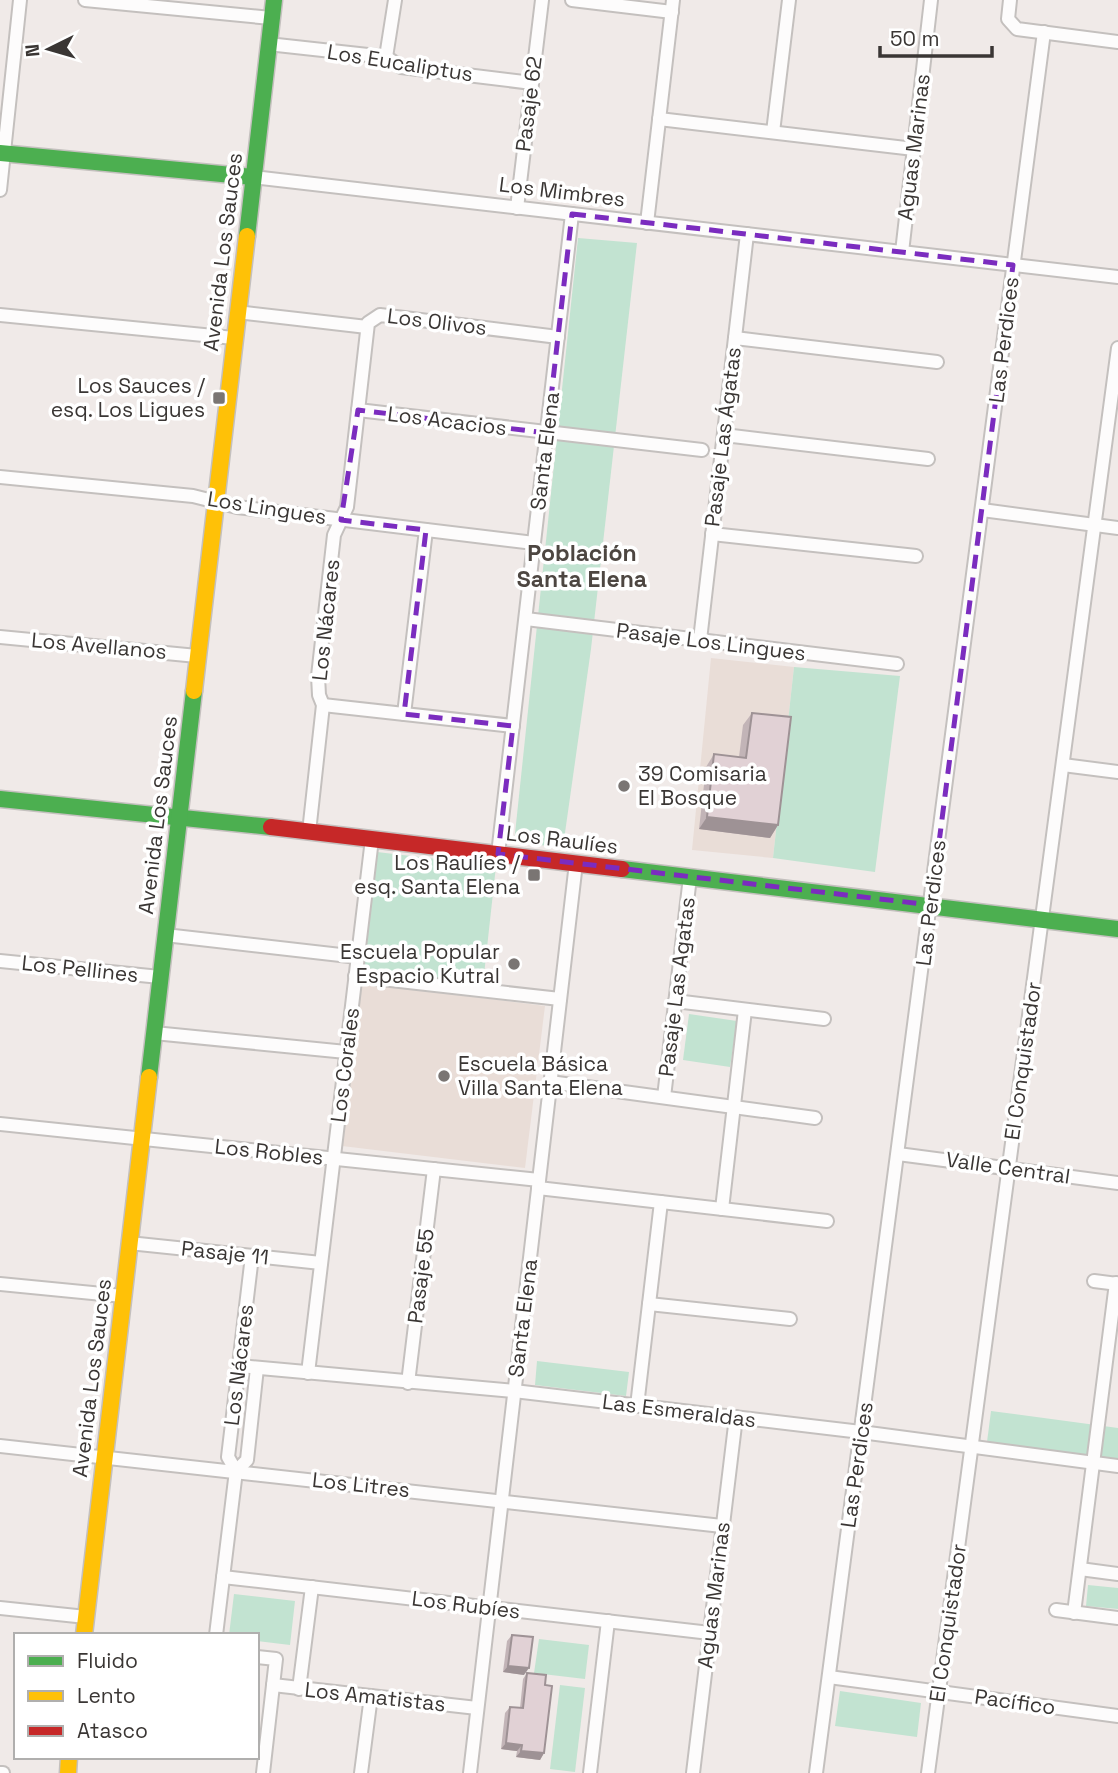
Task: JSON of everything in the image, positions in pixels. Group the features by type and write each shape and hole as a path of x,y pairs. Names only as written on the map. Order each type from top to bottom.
{"street":[{"path":"0,190 20,0"},
{"path":"85,0 271,18"},
{"name":"Avenida Los Sauces","path":"84,1633 274,0"},
{"path":"386,57 395,0"},
{"name":"Pasaje 62","path":"517,208 542,0"},
{"path":"572,0 672,6 647,223"},
{"path":"773,132 789,0"},
{"name":"Aguas Marinas","path":"902,252 931,0"},
{"path":"1010,0 1008,19 1012,26 1118,42"},
{"name":"Las Perdices","path":"816,1773 1044,32"},
{"name":"Los Eucaliptus","path":"268,44 386,57 401,67 532,83"},
{"path":"659,119 914,149"},
{"name":"Los Mimbres","path":"2,153 253,177 1118,277"},
{"name":"Santa Elena","path":"498,854 572,214"},
{"name":"Pasaje Las Ágatas","path":"700,640 747,234"},
{"name":"Los Olivos","path":"237,312 367,327 370,320 380,315 558,337"},
{"path":"0,315 234,338"},
{"name":"Los Nácares","path":"309,832 323,705 319,695 318,676 334,535 347,507 367,327"},
{"path":"735,338 937,362"},
{"name":"El Conquistador","path":"928,1773 1118,348"},
{"name":"Los Acacios","path":"358,410 702,450"},
{"path":"723,435 928,459"},
{"name":"Los Lingues","path":"0,477 193,496 341,520 534,542"},
{"path":"982,510 1118,528"},
{"path":"404,714 425,530"},
{"path":"712,534 916,556"},
{"name":"Pasaje Los Lingues","path":"526,619 897,664"},
{"name":"Los Avellanos","path":"0,637 197,656"},
{"path":"323,705 513,726"},
{"path":"1063,765 1118,772"},
{"name":"Los Raulíes","path":"0,799 179,816 1118,929"},
{"name":"Los Corales","path":"308,1373 372,839"},
{"name":"Santa Elena","path":"470,1773 576,863"},
{"name":"Pasaje Las Agatas","path":"664,1097 690,877"},
{"path":"165,935 358,957"},
{"name":"Los Pellines","path":"0,961 160,977"},
{"path":"355,976 560,999"},
{"path":"675,1001 824,1019"},
{"path":"722,1209 745,1010"},
{"path":"154,1032 346,1052"},
{"path":"550,1082 815,1118"},
{"name":"Los Robles","path":"0,1124 434,1169 661,1202 827,1221"},
{"name":"Valle Central","path":"898,1154 1118,1183"},
{"name":"Pasaje 55","path":"408,1383 434,1169"},
{"path":"637,1406 661,1202"},
{"name":"Pasaje 11","path":"129,1243 321,1263"},
{"name":"Los Nácares","path":"216,1633 236,1471 229,1457 252,1256"},
{"path":"1074,1613 1114,1328 1117,1284 1094,1281"},
{"path":"0,1284 123,1296"},
{"path":"649,1304 790,1319"},
{"name":"Las Esmeraldas","path":"239,1366 514,1391 1118,1466"},
{"name":"Los Nácares","path":"236,1471 247,1460 257,1368"},
{"name":"Aguas Marinas","path":"693,1773 736,1417"},
{"name":"Los Litres","path":"0,1446 723,1526"},
{"path":"1080,1569 1118,1574"},
{"name":"Los Rubíes","path":"223,1577 710,1633"},
{"path":"299,1689 312,1587"},
{"path":"0,1608 86,1617"},
{"path":"1056,1610 1118,1618"},
{"path":"590,1773 608,1621"},
{"path":"259,1657 276,1659 261,1757 263,1773"},
{"name":"Pacífico","path":"829,1676 1118,1716"},
{"name":"Los Amatistas","path":"273,1685 477,1708"},
{"path":"361,1773 371,1696"}],"highlighted area":[{"path":"572,214 1013,265 931,905 498,854 513,726 404,714 426,530 341,520 358,410 547,433"}],"shaded area":[{"path":"711,658 794,667 773,858 692,850"},
{"name":"Escuela Básica Villa Santa Elena","path":"362,983 545,1006 525,1168 342,1146"}],"green space":[{"path":"578,238 637,243 591,649 563,847 514,843"},
{"path":"794,667 900,676 875,872 773,858"},
{"path":"377,852 496,866 483,984 364,971"},
{"path":"689,1014 737,1021 730,1067 683,1060"},
{"path":"537,1361 629,1372 626,1396 535,1385"},
{"path":"991,1411 1118,1428 1118,1459 987,1442"},
{"path":"1088,1585 1118,1588 1118,1609 1086,1606"},
{"path":"234,1594 295,1601 290,1645 259,1641 259,1633 229,1633"},
{"path":"539,1639 589,1645 585,1679 534,1673"},
{"path":"560,1685 585,1688 575,1772 550,1769"},
{"path":"840,1691 921,1703 917,1737 835,1726"}],"building":[{"path":"752,713 791,717 778,825 707,817 714,754 746,758"},
{"path":"512,1635 533,1637 529,1668 508,1666"},
{"path":"527,1673 546,1675 545,1685 552,1686 544,1753 521,1751 522,1745 506,1743 510,1707 523,1708"}],"traffic: fast":[{"path":"247,236 274,0"},
{"path":"0,153 253,177"},
{"path":"149,1077 194,691"},
{"path":"0,799 271,827"},
{"path":"622,869 1118,929"}],"traffic: slow":[{"path":"194,691 247,236"},
{"path":"84,1633 149,1077"},
{"path":"68,1773 69,1759"}],"traffic: jam":[{"path":"271,827 622,869"}],"place":[{"name":"Los Sauces / esq. Los Ligues","path":"219,398"},
{"name":"39 Comisaria El Bosque","path":"624,786"},
{"name":"Los Raulíes / esq. Santa Elena","path":"534,875"},
{"name":"Escuela Popular Espacio Kutral","path":"514,964"},
{"name":"Escuela Básica Villa Santa Elena","path":"444,1076"}],"district":[{"name":"Población Santa Elena","path":"582,566"}]}
